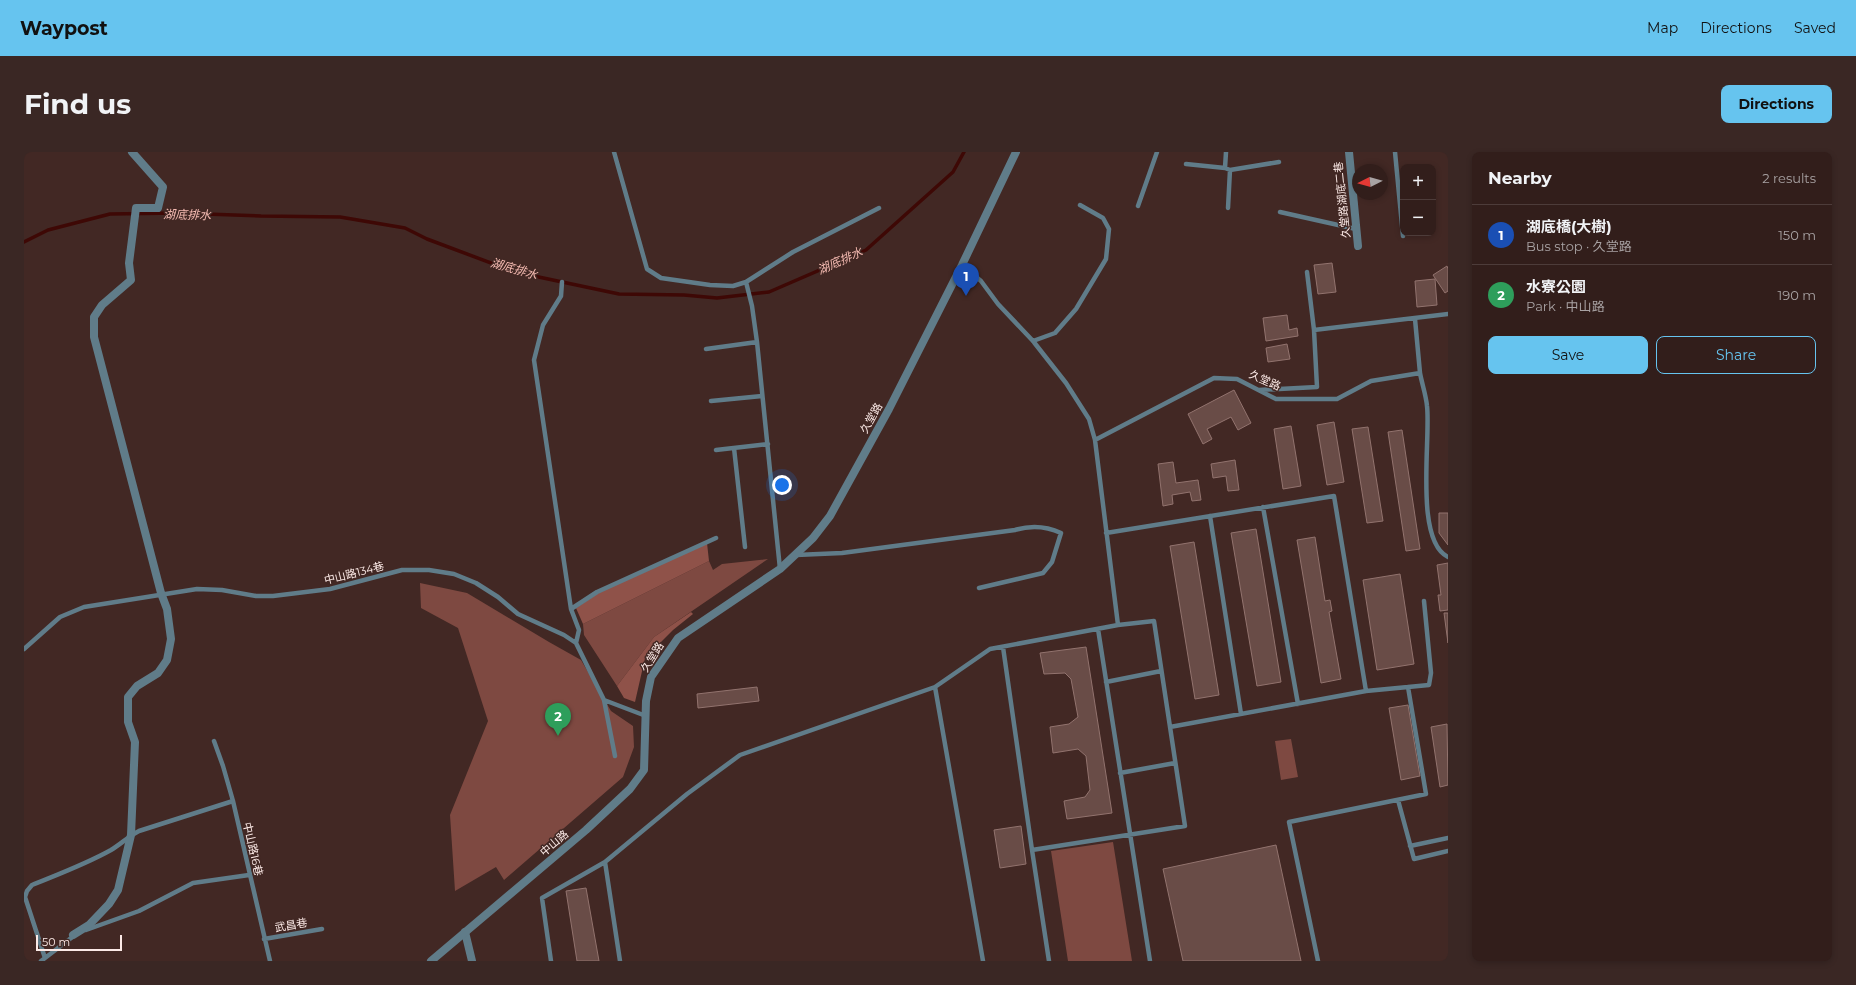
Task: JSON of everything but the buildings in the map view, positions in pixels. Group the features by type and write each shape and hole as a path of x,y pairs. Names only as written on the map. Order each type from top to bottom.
{"street":[{"path":"73,935 89,925 109,904 118,890 131,835 135,742 128,722 128,697 136,686 158,673 167,660 171,638 167,609 161,593 94,337 94,317 102,305 130,280 129,263 136,208 158,208 163,187 132,152"},
{"name":"久堂路","path":"646,716 646,701 651,677 678,638 780,569 813,538 830,516 889,409 962,265 1016,152"},
{"name":"久堂路湖底二巷","path":"1349,152 1358,246"},
{"name":"中山路","path":"431,961 586,830 630,789 644,770 646,716"},
{"path":"465,932 472,961"}],"lane":[{"path":"614,152 647,269 662,278 710,285 733,286 746,282 793,252 879,208"},
{"path":"1138,206 1157,152"},
{"path":"1226,152 1228,208"},
{"path":"1395,152 1400,204"},
{"path":"1186,164 1227,169 1279,162"},
{"path":"1034,341 1055,333 1076,309 1106,259 1109,229 1103,218 1080,205"},
{"path":"1280,212 1356,229"},
{"path":"962,265 981,281 998,304 1034,341 1066,383 1089,419 1095,440 1118,625"},
{"path":"1257,390 1317,387 1314,330 1308,272"},
{"path":"562,282 561,296 543,325 534,360 572,609 579,630 576,643 604,700 615,756"},
{"path":"746,282 752,306 757,342 780,569"},
{"path":"1314,330 1448,314"},
{"path":"1415,319 1420,373 1428,407 1426,483 1428,513 1435,543 1448,557"},
{"path":"706,349 757,342"},
{"name":"久堂路","path":"1095,440 1214,378 1237,379 1276,399 1337,399 1371,381 1420,373"},
{"path":"711,401 762,396"},
{"path":"716,450 768,444"},
{"path":"734,448 745,547"},
{"path":"1106,533 1334,496 1366,691"},
{"path":"1263,507 1298,704"},
{"path":"1210,516 1241,714"},
{"path":"796,555 842,553 1015,530 1026,526 1050,528 1061,533 1052,562 1043,573 979,588"},
{"path":"572,609 597,592 716,538"},
{"name":"中山路134巷","path":"24,649 60,618 84,607 161,593 197,589 222,590 256,596 273,596 330,589 402,570 430,570 454,574 476,584 498,597 518,614 564,635 576,643"},
{"path":"1170,727 1366,691 1429,685 1431,672 1424,601"},
{"path":"550,961 542,898 605,862 687,794 740,755 935,687 990,649 1098,628 1154,621 1185,826 1130,836 1032,850"},
{"path":"1098,628 1150,961"},
{"path":"1003,646 1049,961"},
{"path":"1106,682 1161,671"},
{"path":"935,687 983,961"},
{"path":"1318,961 1289,822 1426,794 1408,687"},
{"path":"604,700 646,716"},
{"name":"中山路16巷","path":"214,741 233,801 270,961"},
{"path":"1120,773 1175,763"},
{"path":"1398,800 1414,859 1448,851"},
{"path":"233,801 131,835 111,850 77,867 32,885 27,891 25,897 43,960 73,935 139,911 193,883 249,874"},
{"path":"1410,846 1448,839"},
{"path":"605,862 620,961"},
{"name":"武昌巷","path":"264,939 322,929"}],"shaded area":[{"path":"707,543 709,561 583,624 576,608 600,592"},
{"path":"768,559 654,637 617,686 584,635 583,624 709,561 713,570 722,564"},
{"path":"420,583 467,593 581,660 611,711 633,726 634,747 623,777 504,880 496,867 455,891 450,815 488,721 458,628 421,608"},
{"path":"691,612 693,614 673,630 645,658 635,702 624,698 617,686 654,637"},
{"path":"1291,739 1298,777 1281,780 1275,741"},
{"path":"1113,842 1132,961 1068,961 1051,851"}],"waterway":[{"name":"湖底排水","path":"24,242 48,230 110,214 176,213 340,217 405,228 427,239 515,272 619,294 684,295 717,298 769,292 866,250 953,172 964,152"}],"place":[{"name":"湖底橋(大樹)","path":"966,296"},
{"name":"水寮公園","path":"558,736"}]}
